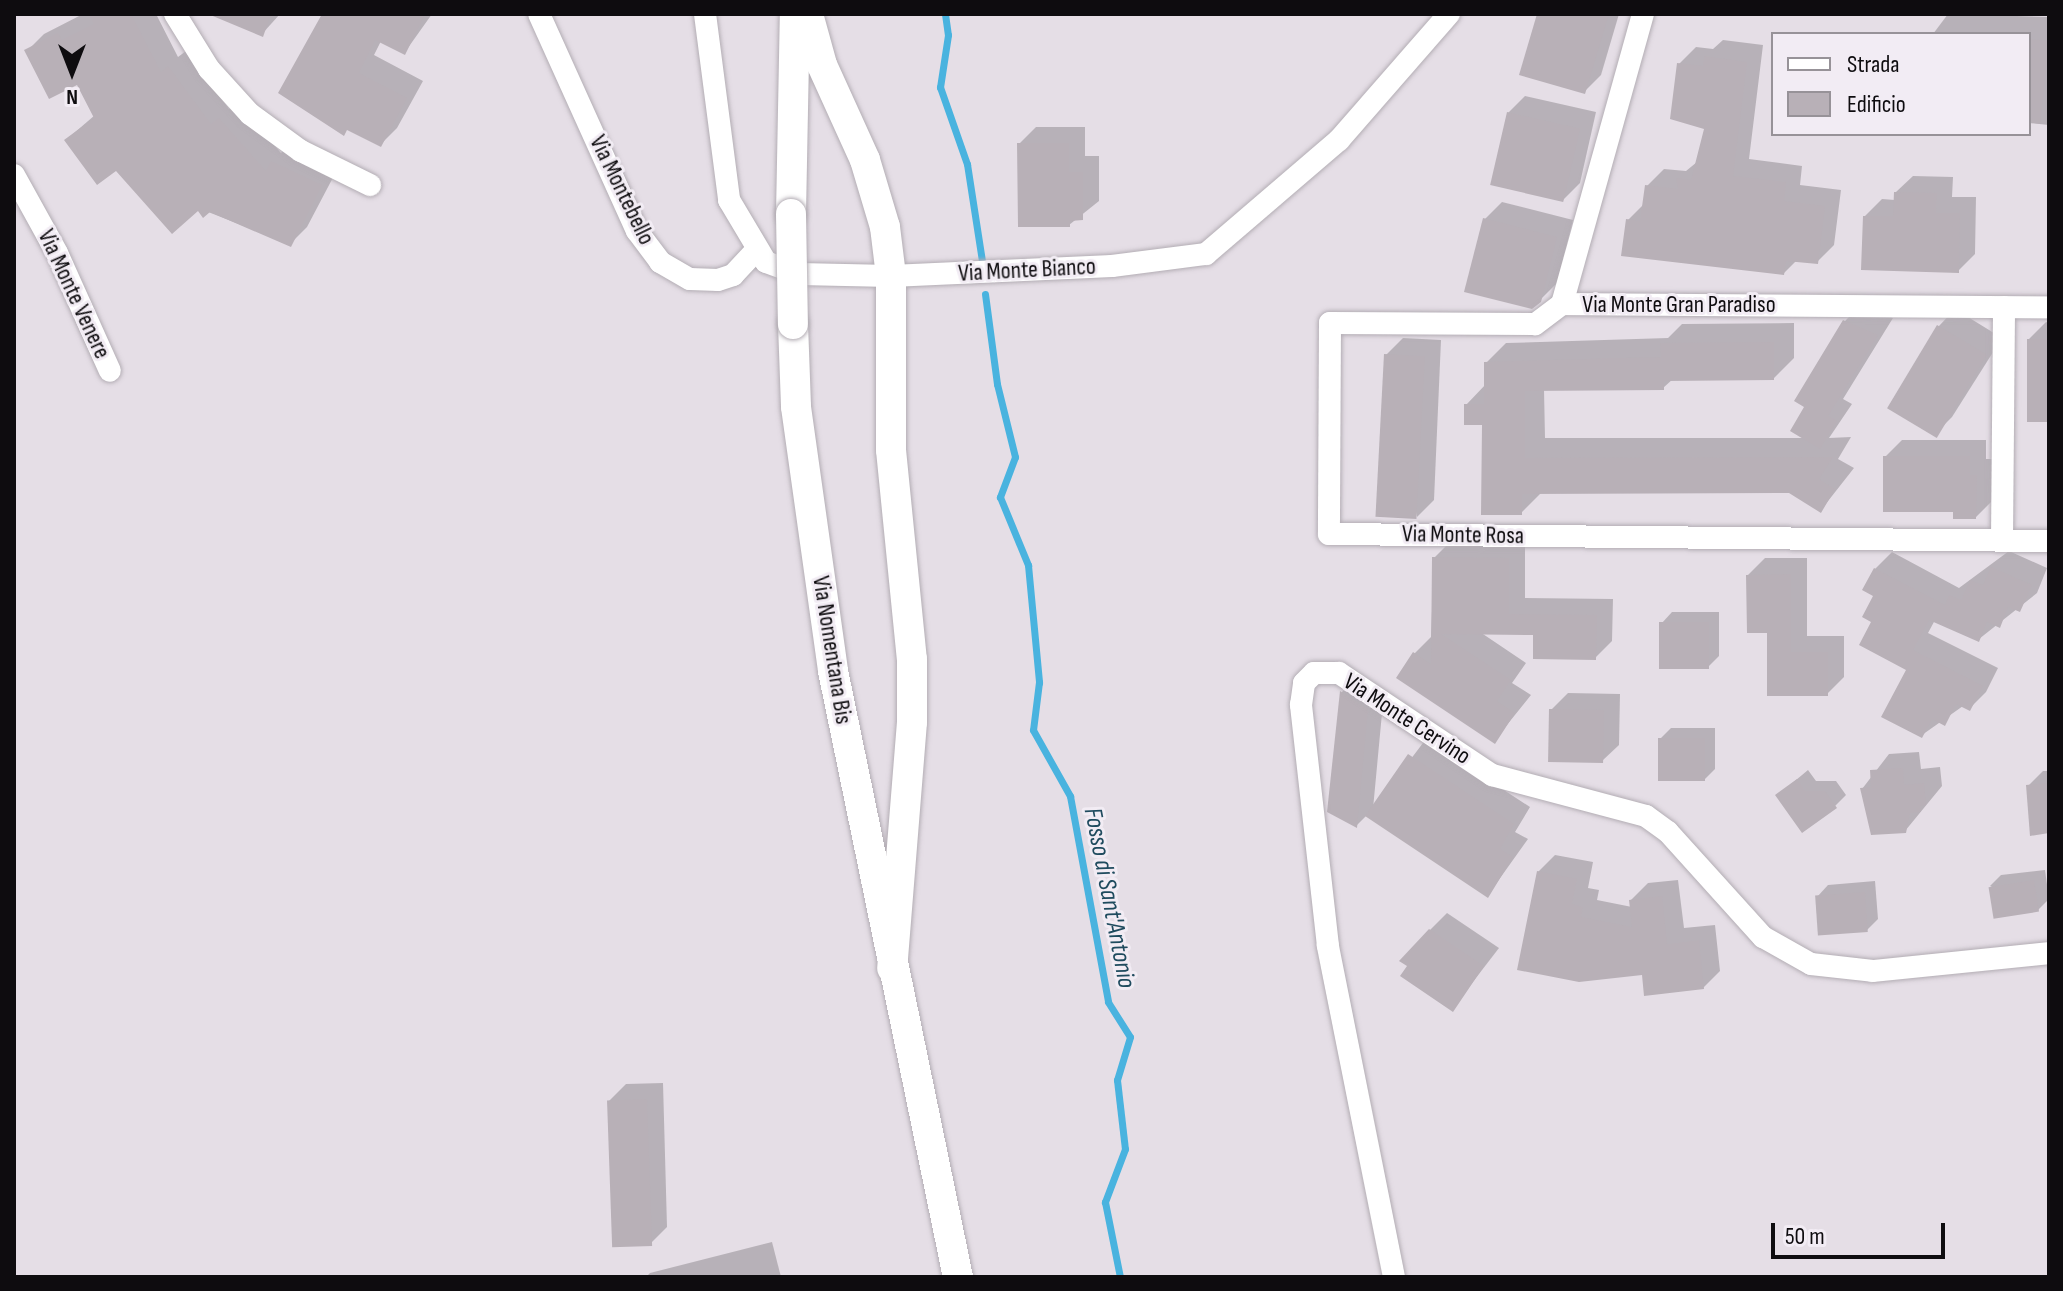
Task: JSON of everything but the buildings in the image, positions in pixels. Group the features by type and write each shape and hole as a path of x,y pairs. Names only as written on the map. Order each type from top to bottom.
{"main road":[{"name":"Via Nomentana Bis","path":"795,14 791,214 796,407 833,671 958,1277"},
{"path":"808,14 822,65 865,160 885,227 891,276 891,450 912,659 912,722 892,968"}],"street":[{"path":"175,14 209,69 250,114 301,151 370,185"},
{"name":"Via Montebello","path":"539,14 637,231 660,262 690,279 718,280 733,275 757,249"},
{"name":"Via Monte Bianco","path":"705,14 729,200 766,262 799,274 891,276 1126,265 1206,254 1339,140 1449,14"},
{"name":"Via Monte Gran Paradiso","path":"1643,14 1562,304 2049,307"},
{"name":"Via Monte Venere","path":"14,175 57,253 110,371"},
{"name":"Via Monte Rosa","path":"1562,304 1535,324 1330,323 1329,534 2049,541"},
{"path":"2002,540 2004,307"},
{"name":"Via Monte Cervino","path":"1394,1277 1328,946 1301,705 1304,683 1314,673 1339,673 1492,775 1646,816 1668,832 1763,937 1811,964 1873,971 2049,953"}],"waterway":[{"name":"Fosso di Sant'Antonio","path":"945,14 948,35 940,87 967,164 982,261"},
{"name":"Fosso di Sant'Antonio","path":"985,294 997,384 1015,457 1000,497 1028,565 1039,682 1033,730 1070,796 1108,1002 1130,1037 1117,1080 1125,1149 1105,1202 1120,1277"}]}
